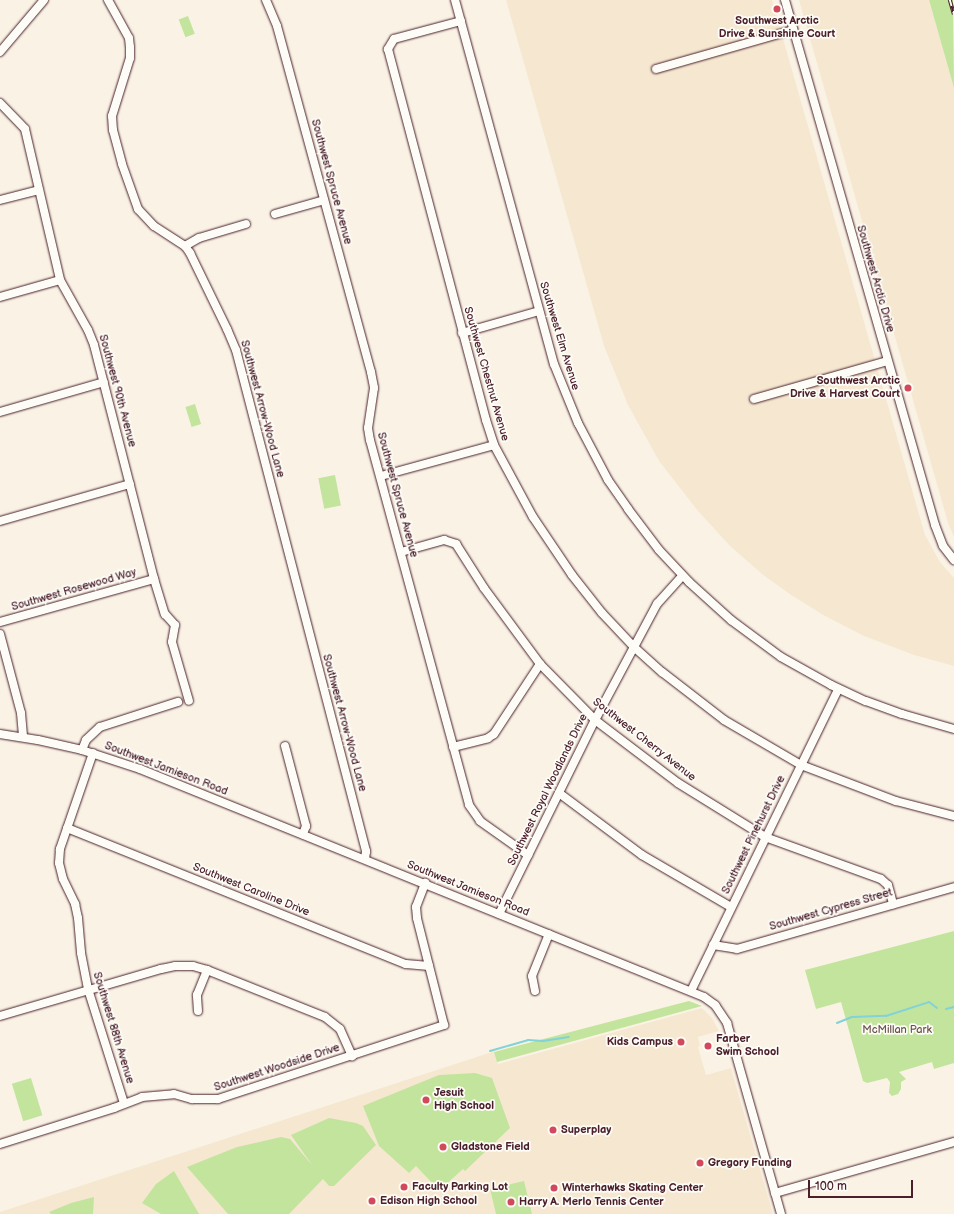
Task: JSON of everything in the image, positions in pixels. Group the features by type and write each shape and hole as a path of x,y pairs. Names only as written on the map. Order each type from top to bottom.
{"street":[{"path":"0,52 44,0"},
{"name":"Southwest Arrow-Wood Lane","path":"108,0 129,38 130,47 130,58 112,116 113,130 122,164 138,209 154,226 185,246 190,253 236,350 364,843 366,851 365,859"},
{"name":"Southwest Spruce Avenue","path":"266,0 278,26 324,200 372,372 374,388 368,428 469,805 475,817 528,855"},
{"name":"Southwest Elm Avenue","path":"455,0 539,311 561,384 597,461 640,527 682,576 709,602 756,639 796,666 838,689 902,714 954,729"},
{"name":"Southwest Arctic Drive","path":"784,0 937,530 943,546 954,560"},
{"name":"Southwest Chestnut Avenue","path":"461,21 394,40 388,49 462,333 494,445 533,517 549,543 602,613 634,647 662,672 724,720 801,765 896,801 954,816"},
{"path":"656,69 793,30"},
{"name":"Southwest 90th Avenue","path":"0,103 25,129 60,280 88,330 104,382 154,579 165,614 175,625 172,642 189,701"},
{"path":"0,200 39,190"},
{"path":"274,214 324,200"},
{"path":"185,246 200,238 246,224"},
{"path":"0,297 60,280"},
{"path":"462,333 539,311"},
{"path":"754,399 887,361"},
{"path":"0,412 104,382"},
{"path":"381,476 494,445"},
{"path":"0,521 130,484"},
{"name":"Southwest Cherry Avenue","path":"402,552 444,540 456,544 484,588 540,664 595,720 678,783 765,837 881,879 888,885 894,904"},
{"name":"Southwest Royal Woodlands Drive","path":"499,914 595,720 634,647 660,600 682,576"},
{"name":"Southwest Rosewood Way","path":"0,622 154,579"},
{"path":"0,634 21,713 23,737"},
{"path":"453,748 488,738 494,734 540,664"},
{"name":"Southwest Pinehurst Drive","path":"691,990 838,689"},
{"path":"82,750 86,740 100,727 178,702"},
{"name":"Southwest Jamieson Road","path":"0,734 23,737 82,750 158,776 691,990 715,1005 727,1023 781,1214"},
{"path":"285,746 306,826 303,834"},
{"name":"Southwest 88th Avenue","path":"92,753 66,828 60,849 59,863 62,879 75,904 78,918 81,953 88,989 124,1103"},
{"path":"559,793 642,855 731,907"},
{"name":"Southwest Caroline Drive","path":"66,828 406,964 429,966"},
{"path":"425,884 416,907 417,918 429,966"},
{"name":"Southwest Cypress Street","path":"713,945 737,949 954,887"},
{"path":"535,991 532,976 549,934"},
{"path":"0,1016 88,989 175,966 193,966 207,970 325,1017 340,1029 352,1056"},
{"name":"Southwest Woodside Drive","path":"0,1144 114,1108 124,1103 159,1094 174,1094 192,1099 218,1099 444,1025 429,966"},
{"path":"198,1011 197,995 207,970"},
{"path":"775,1194 954,1142"}],"shaded area":[{"path":"506,0 772,0 925,535 940,562 954,578 954,666 914,655 864,636 825,616 791,595 762,574 730,546 698,511 659,461 628,405 604,346"},
{"path":"799,0 929,0 954,88 954,537 948,523"},
{"path":"702,1008 712,1018 719,1031 698,1037 700,1046 698,1047 706,1075 731,1068 773,1214 0,1214 0,1212 494,1051 498,1064"}],"green space":[{"path":"929,0 953,0 954,88"},
{"path":"188,16 195,34 185,37 179,20"},
{"path":"195,404 201,424 192,427 185,407"},
{"path":"335,475 341,505 324,509 318,478"},
{"name":"McMillan Park","path":"954,931 954,1063 934,1069 932,1062 899,1072 906,1079 901,1082 901,1089 898,1094 892,1096 889,1093 890,1082 887,1078 867,1083 863,1081 841,1002 816,1009 805,970"},
{"path":"689,1001 702,1006 497,1062 494,1052"},
{"name":"Gladstone Field","path":"475,1073 492,1078 510,1128 465,1171 463,1169 442,1188 436,1187 416,1166 409,1173 379,1146 363,1106 439,1075"},
{"path":"31,1078 42,1115 23,1121 12,1084"},
{"path":"329,1118 356,1123 363,1126 376,1145 334,1186 329,1186 323,1179 289,1214 228,1214 187,1167 237,1147 281,1137 290,1139 312,1165 291,1135"},
{"path":"174,1171 199,1214 161,1214 142,1203 156,1184"},
{"name":"Harry A. Merlo Tennis Center","path":"524,1181 532,1214 496,1214 490,1189"},
{"path":"94,1197 93,1214 51,1214 49,1212 71,1203"}],"waterway":[{"path":"837,1023 852,1017 886,1016 929,1002 937,1008"},
{"path":"946,1009 954,1007"},
{"path":"490,1051 528,1040 543,1041 569,1037"}],"railway":[{"path":"950,0 954,14"}],"place":[{"name":"Southwest Arctic Drive & Sunshine Court","path":"777,9"},
{"name":"Southwest Arctic Drive & Harvest Court","path":"908,388"},
{"name":"Kids Campus","path":"681,1042"},
{"name":"Farber Swim School","path":"708,1046"},
{"name":"Jesuit High School","path":"426,1100"},
{"name":"Superplay","path":"553,1130"},
{"name":"Gladstone Field","path":"443,1147"},
{"name":"Gregory Funding","path":"700,1163"},
{"name":"Faculty Parking Lot","path":"404,1187"},
{"name":"Winterhawks Skating Center","path":"554,1188"},
{"name":"Edison High School","path":"372,1201"},
{"name":"Harry A. Merlo Tennis Center","path":"511,1202"}]}
